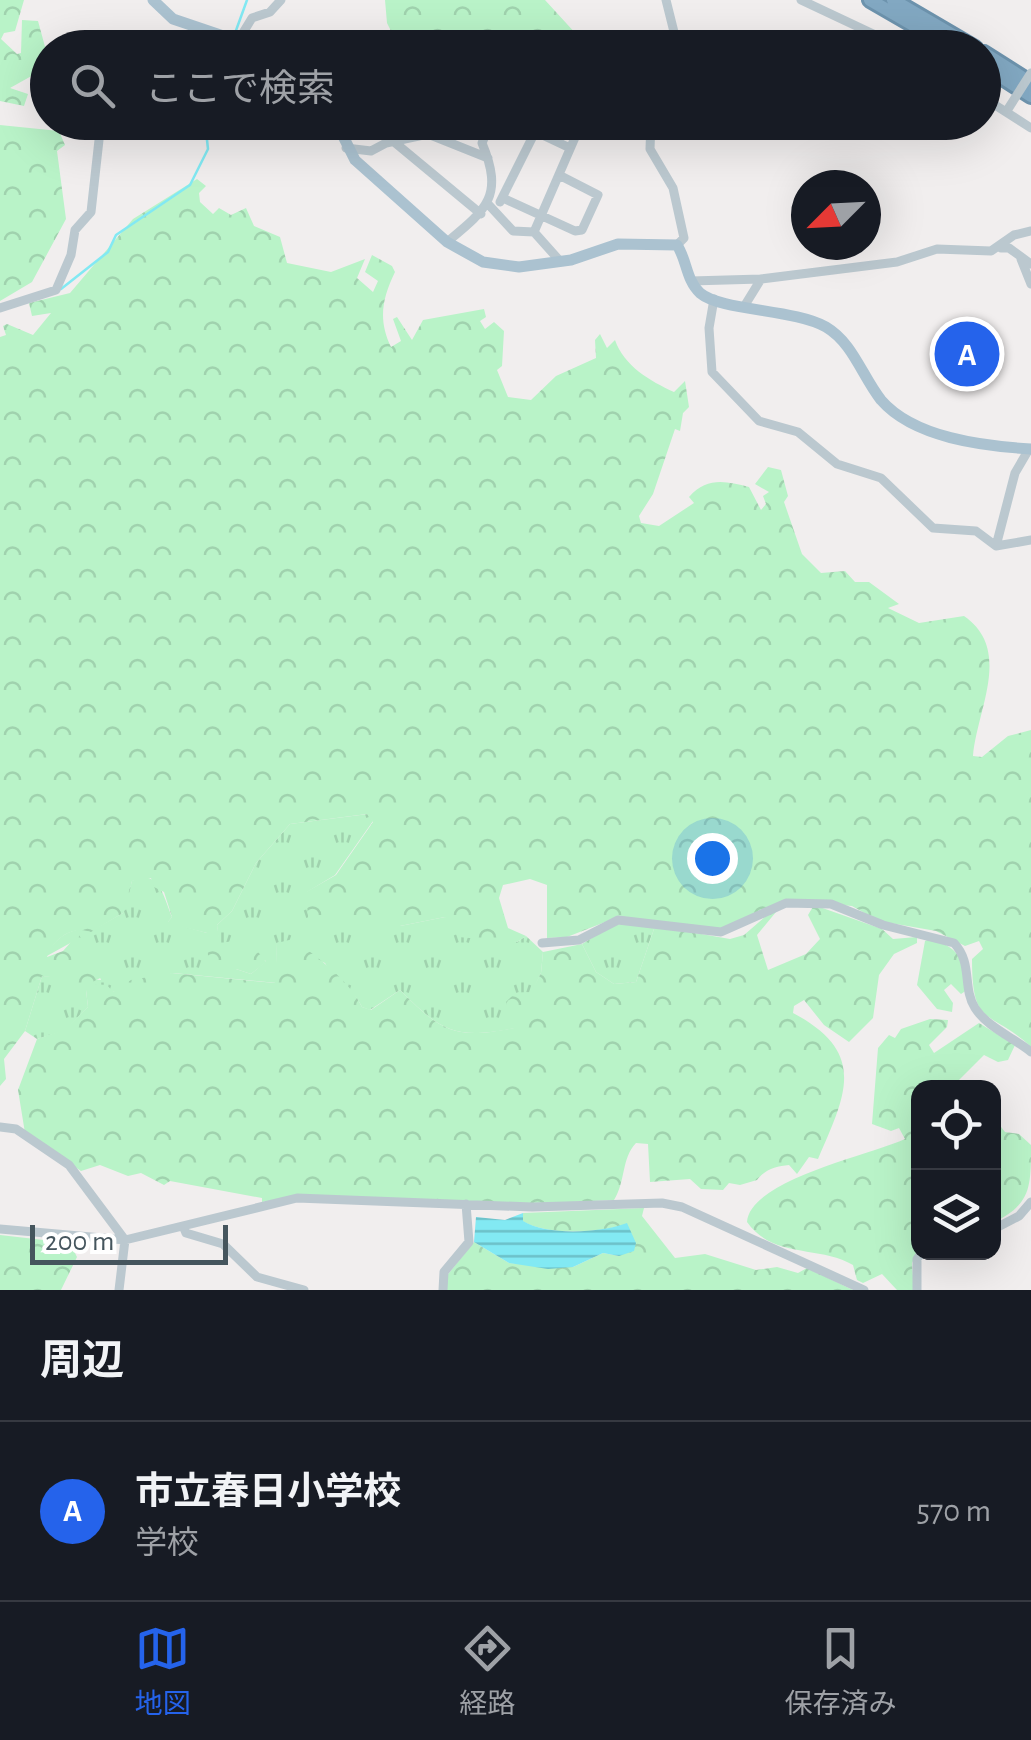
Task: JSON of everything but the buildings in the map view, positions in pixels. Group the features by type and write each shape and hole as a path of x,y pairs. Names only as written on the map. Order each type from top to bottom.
{"highway":[{"path":"870,0 922,30"},
{"path":"893,0 944,30"},
{"path":"1001,63 1031,82"},
{"path":"1001,77 1031,96"}],"main road":[{"path":"153,0 173,18 204,30"},
{"path":"343,140 346,148 447,242 470,257 496,266 571,260 618,244 677,245 691,281 714,299 827,328 847,346 882,401 921,429 1030,449"}],"street":[{"path":"242,30 252,18 270,12 281,0"},
{"path":"666,0 674,30"},
{"path":"801,0 865,30"},
{"path":"1006,110 1031,73"},
{"path":"1001,107 1031,128"},
{"path":"0,308 56,290 72,256 75,230 91,212 99,140"},
{"path":"346,148 371,152 403,140"},
{"path":"450,140 488,158"},
{"path":"483,140 493,173 490,205 513,231 534,232 559,260"},
{"path":"505,200 532,140"},
{"path":"553,140 570,148"},
{"path":"534,232 574,140"},
{"path":"650,140 650,148 673,188 684,238 677,245"},
{"path":"393,141 481,214"},
{"path":"447,242 490,205 505,200 575,232 582,230 598,195 559,174"},
{"path":"1001,248 1014,235 1031,231"},
{"path":"691,281 761,279 912,260 938,248 1009,248 1031,264"},
{"path":"1021,258 1031,284"},
{"path":"745,305 761,279"},
{"path":"714,299 709,328 712,372 759,421 798,432 837,464 880,478 934,528 976,531 996,546 1031,540"},
{"path":"996,546 1014,473 1030,449"},
{"path":"542,943 579,940 618,920 721,932 786,903 831,904 883,925 954,943 968,966 972,1004 982,1018 1031,1052"},
{"path":"0,1126 16,1129 68,1165 126,1240 119,1290"},
{"path":"0,1229 126,1240 296,1198 466,1204 662,1203 682,1207 864,1290"},
{"path":"1001,1225 1019,1216 1031,1202"},
{"path":"443,1290 444,1272 469,1242 466,1204"},
{"path":"184,1228 186,1233 223,1244 257,1277 304,1290"},
{"path":"917,1260 917,1290"}],"green space":[{"path":"0,0 24,0 15,31 4,33 1,39 17,54 21,53 22,20 38,21 40,30 30,30 30,77 10,88 28,94 24,106 0,101"},
{"path":"385,0 545,0 572,30 390,30"},
{"path":"0,125 30,128 30,140 63,140 65,145 57,151 66,219 32,282 0,301"},
{"path":"197,179 206,186 199,193 200,202 213,214 219,208 231,215 246,208 254,226 280,237 287,263 331,272 365,259 357,278 373,292 378,281 365,272 372,255 392,266 395,272 387,291 383,319 391,347 401,341 393,319 397,317 412,340 423,320 484,309 486,317 480,321 485,329 494,322 504,331 502,366 497,370 508,397 531,400 556,376 596,358 595,340 600,334 607,348 615,340 631,365 656,383 674,392 685,381 689,407 683,413 680,431 675,429 653,494 639,516 641,523 659,526 694,503 689,497 696,491 717,482 749,487 761,510 766,504 763,496 769,492 755,484 768,467 781,470 788,496 784,502 802,554 821,573 845,571 855,582 869,582 899,604 888,608 919,623 964,616 979,630 987,646 989,663 973,756 982,757 1008,736 1031,730 1031,1047 986,1015 975,997 972,959 983,949 979,941 965,946 936,931 879,921 852,906 785,900 721,929 618,917 567,937 547,938 547,885 530,879 503,885 499,898 508,928 526,936 517,942 458,937 445,917 400,926 309,928 306,892 336,875 373,822 367,814 290,824 256,863 232,911 217,925 220,944 246,943 266,962 251,974 236,969 221,972 208,956 207,933 167,923 172,917 164,892 154,887 151,878 132,881 132,899 123,913 91,932 77,930 64,935 50,950 47,957 63,951 78,934 108,974 77,990 58,978 42,976 25,1031 4,1059 6,1079 0,1086 0,337 6,335 3,326 7,324 33,335 51,313 32,316 29,303 70,293 133,219"},
{"path":"368,814 373,821 335,875 307,892 400,926 445,917 517,942 526,936 543,952 541,973 515,1028 478,1033 451,1029 427,1015 400,990 370,1010 362,1007 325,963 277,943 276,983 173,973 113,992 86,990 88,1007 64,1031 37,1039 25,1031 42,976 101,980 91,956 74,941 45,957 64,935 77,930 91,931 123,913 132,881 141,878 149,878 159,887 172,917 168,922 207,933 236,969 251,974 266,961 219,945 217,925 232,911 256,863 290,824"},
{"path":"814,905 882,929 893,939 917,937 917,943 894,954 879,975 873,1018 849,1042 824,1025 804,1000 794,1006 793,1013 833,1044 844,1077 836,1115 818,1159 809,1157 797,1174 789,1165 780,1166 757,1180 740,1185 729,1183 723,1190 701,1189 690,1179 650,1182 648,1144 636,1143 614,1200 532,1204 301,1196 262,1202 262,1198 170,1181 164,1185 141,1173 128,1176 100,1165 81,1171 25,1133 18,1090 37,1039 64,1030 88,1007 86,990 92,984 107,985 113,992 131,980 172,973 275,983 277,943 293,939 341,979 362,1007 371,1010 400,990 439,1024 463,1032 494,1032 514,1028 506,1002 515,993 531,992 541,973 543,952 582,944 596,972 614,984 636,982 655,926 730,939 744,935 774,909 776,912 757,935 768,970 806,954 820,939 808,915"},
{"path":"613,925 655,926 636,982 614,984 596,972 582,944"},
{"path":"931,938 950,947 961,962 967,990 961,994 951,984 944,990 953,1003 952,1012 937,1009 917,985 925,941"},
{"path":"930,1019 948,1020 947,1027 929,1045 934,1053 979,1023 1015,1045 1008,1060 998,1062 984,1055 959,1080 911,1080 914,1290 897,1290 882,1274 863,1283 857,1280 853,1265 770,1242 747,1222 753,1207 789,1182 905,1139 899,1128 891,1131 872,1124 878,1048 889,1035 895,1038 901,1029"},
{"path":"1001,1127 1005,1132 1019,1134 1031,1145 1026,1193 1001,1218"},
{"path":"644,1208 642,1216 675,1258 705,1254 756,1270 777,1267 798,1273 807,1268 853,1290 446,1290 445,1278 474,1242 509,1263 573,1267 603,1253 619,1256 627,1224 589,1231 559,1231 522,1221 523,1213"},
{"path":"0,1235 70,1243 77,1257 61,1290 0,1290"}],"water":[{"path":"523,1213 523,1221 533,1226 560,1231 589,1231 627,1223 636,1243 634,1251 619,1256 603,1253 573,1267 548,1269 509,1263 474,1242 476,1217 505,1220"}],"waterway":[{"path":"236,30 247,0"},
{"path":"61,289 108,252 116,235 190,185 208,149 207,140"}],"place":[{"name":"市立春日小学校","path":"967,354"}]}
